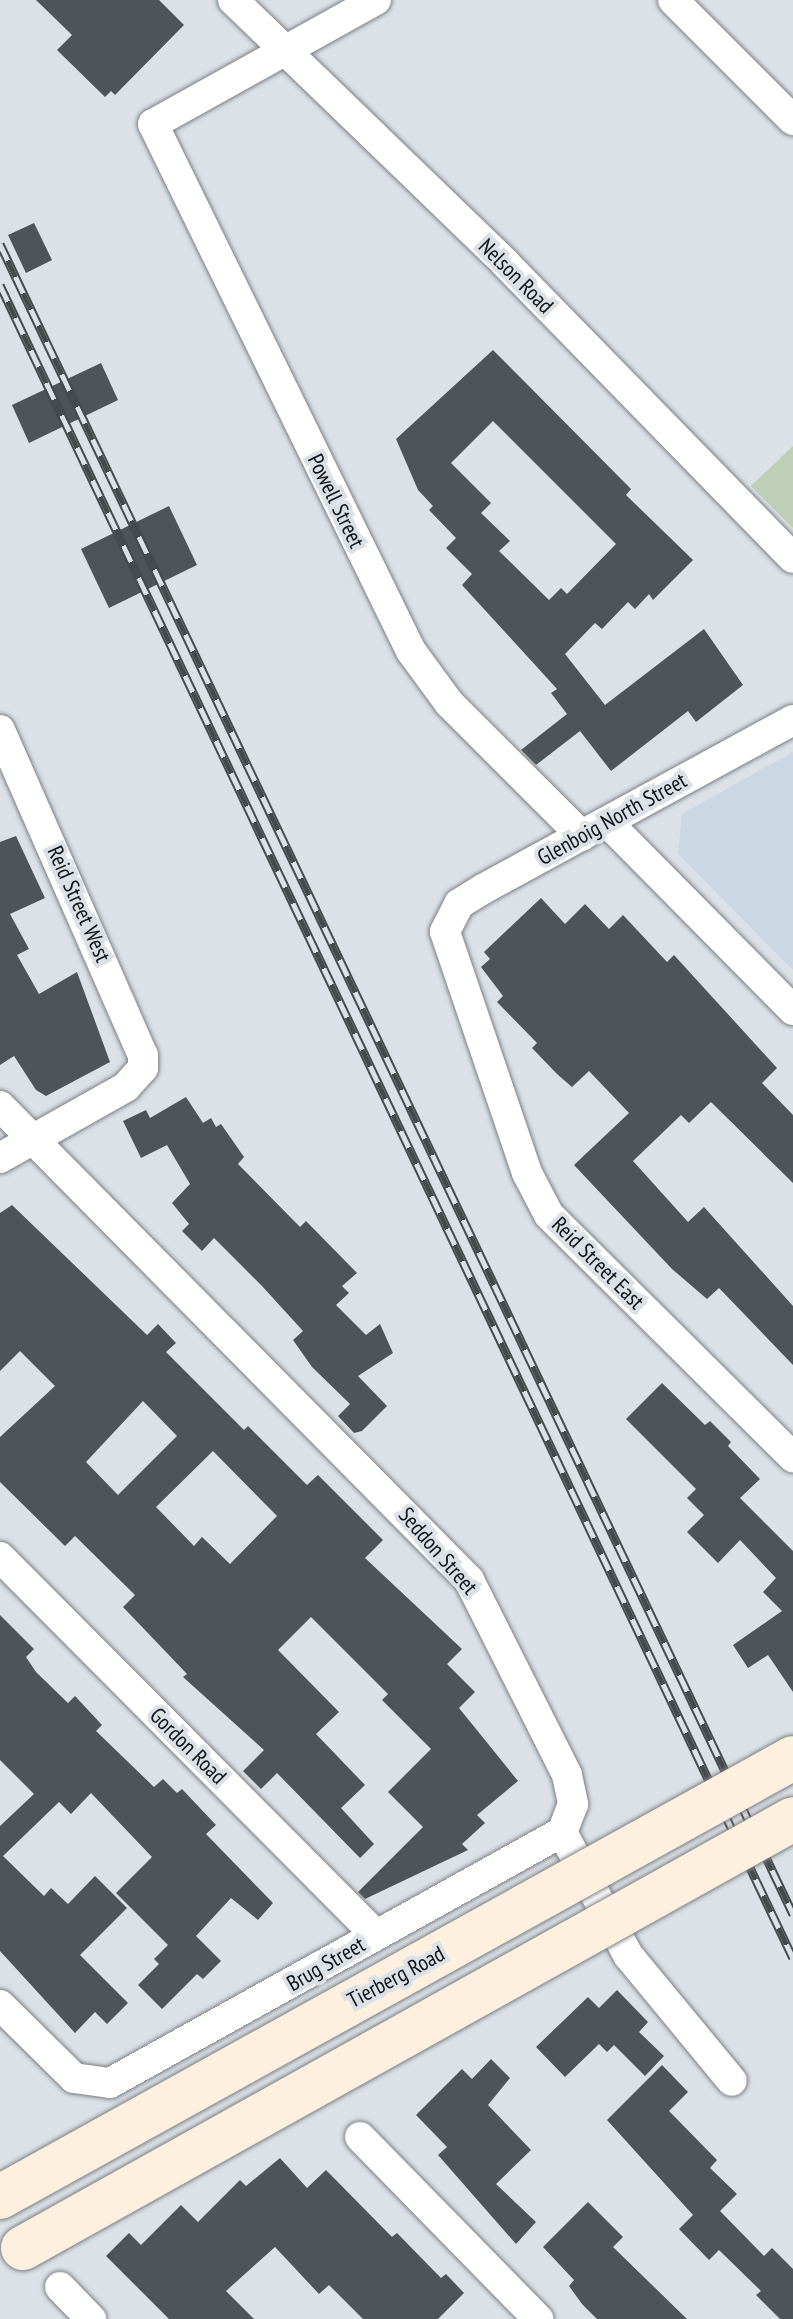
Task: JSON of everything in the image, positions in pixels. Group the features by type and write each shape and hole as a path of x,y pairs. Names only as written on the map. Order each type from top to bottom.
{"main road":[{"name":"Tierberg Road","path":"0,2197 793,1758"},
{"path":"23,2248 793,1819"}],"street":[{"name":"Nelson Road","path":"233,0 505,263 793,558"},
{"path":"283,51 376,0"},
{"path":"673,0 793,120"},
{"name":"Powell Street","path":"283,51 153,124 411,651 449,703 595,829 793,1010"},
{"name":"Glenboig North Street","path":"445,932 459,904 793,720"},
{"name":"Reid Street West","path":"0,730 139,1039 143,1068 137,1079 33,1140"},
{"name":"Reid Street East","path":"445,932 527,1173 549,1215 793,1457"},
{"name":"Seddon Street","path":"0,1106 469,1580 567,1775 573,1804 562,1832"},
{"path":"0,1158 33,1140"},
{"name":"Gordon Road","path":"0,1557 376,1935"},
{"path":"562,1832 628,1955 732,2081"},
{"name":"Brug Street","path":"0,2005 63,2069 87,2083 110,2083 562,1832"},
{"path":"360,2137 538,2319"},
{"path":"60,2287 91,2319"}],"shaded area":[{"path":"793,752 793,970 678,854 682,814"}],"green space":[{"path":"793,446 793,528 751,486"}],"building":[{"path":"36,0 159,0 184,25 115,95 111,91 105,97 57,50 72,35"},
{"path":"34,223 52,260 26,273 8,235"},
{"path":"493,350 631,489 626,495 693,560 653,600 649,594 635,609 628,602 602,629 595,623 565,654 605,705 704,629 743,685 696,722 688,711 611,771 580,731 536,765 521,750 567,714 551,693 557,689 462,585 472,574 446,548 456,538 429,510 433,506 418,490 396,439","holes":["493,421 616,544 567,594 561,588 549,600 499,551 510,541 481,513 491,503 451,463"]},
{"path":"101,363 118,400 29,443 12,405"},
{"path":"169,506 197,565 109,608 81,549"},
{"path":"16,836 45,898 10,914 29,949 17,955 39,994 77,972 110,1062 46,1096 36,1090 14,1056 0,1065 0,842"},
{"path":"541,898 565,924 585,904 609,929 623,915 667,962 674,955 777,1068 762,1083 793,1115 793,1183 711,1102 689,1123 681,1115 633,1161 688,1222 704,1207 793,1306 793,1365 719,1288 707,1299 672,1269 574,1165 629,1113 589,1071 572,1087 557,1074 532,1048 537,1043 497,1002 503,996 481,967 490,959 484,952"},
{"path":"186,1097 203,1123 211,1118 216,1127 221,1124 244,1157 238,1164 300,1227 306,1221 357,1273 342,1286 349,1293 336,1305 366,1335 380,1324 393,1353 358,1376 387,1406 362,1431 354,1433 338,1416 350,1404 312,1367 293,1340 303,1331 214,1238 202,1251 182,1231 189,1224 172,1203 190,1184 167,1145 141,1158 123,1121 146,1110 150,1118"},
{"path":"12,1205 147,1335 158,1324 176,1343 166,1352 244,1430 248,1426 307,1485 318,1475 383,1540 365,1558 462,1649 447,1664 475,1692 459,1708 518,1781 477,1815 485,1823 462,1844 468,1850 365,1899 358,1892 423,1827 388,1792 431,1749 382,1700 388,1694 311,1617 278,1650 339,1712 316,1734 365,1785 341,1808 374,1844 360,1858 277,1773 261,1789 243,1771 264,1750 183,1677 187,1674 123,1607 135,1595 75,1536 65,1546 0,1482 0,1437 55,1386 20,1351 0,1371 0,1213","holes":["143,1401 177,1436 118,1495 86,1462","213,1451 277,1516 230,1564 202,1537 194,1546 156,1507"]},
{"path":"662,1383 705,1425 710,1421 731,1442 728,1446 760,1479 740,1498 793,1551 793,1692 768,1655 748,1668 733,1645 782,1611 763,1592 776,1578 740,1540 718,1563 687,1532 704,1515 687,1498 696,1489 626,1419"},
{"path":"0,1615 34,1649 26,1657 36,1672 68,1703 75,1696 102,1725 96,1731 154,1787 163,1779 177,1793 182,1789 216,1825 206,1834 273,1903 258,1920 231,1898 196,1936 221,1961 203,1979 197,1974 162,2009 138,1985 159,1964 154,1959 168,1945 116,1893 152,1857 91,1793 71,1814 59,1802 3,1856 44,1896 51,1888 68,1904 95,1876 127,1908 80,1955 128,2003 107,2024 95,2012 75,2033 0,1951 0,1826 34,1794 0,1760"},
{"path":"617,1990 648,2022 639,2032 664,2056 645,2076 614,2045 607,2052 599,2044 565,2077 536,2047 588,1997 599,2008"},
{"path":"491,2059 510,2078 488,2105 531,2150 496,2184 536,2222 516,2244 438,2155 447,2147 416,2115 462,2069 472,2079"},
{"path":"662,2065 688,2092 669,2111 717,2160 710,2168 737,2194 720,2211 764,2256 772,2248 793,2269 793,2319 780,2319 756,2295 761,2291 719,2250 709,2260 679,2229 693,2215 607,2120"},
{"path":"280,2158 307,2188 326,2170 392,2237 397,2233 441,2278 446,2274 464,2293 438,2319 363,2319 329,2285 319,2294 275,2247 226,2291 254,2319 169,2319 106,2256 129,2233 141,2245 181,2205 198,2222 240,2180 246,2186"},
{"path":"588,2202 623,2237 613,2247 687,2319 597,2319 582,2304 569,2286 574,2280 543,2247"}],"railway":[{"path":"0,244 793,1914"},
{"path":"0,285 793,1958"}]}
